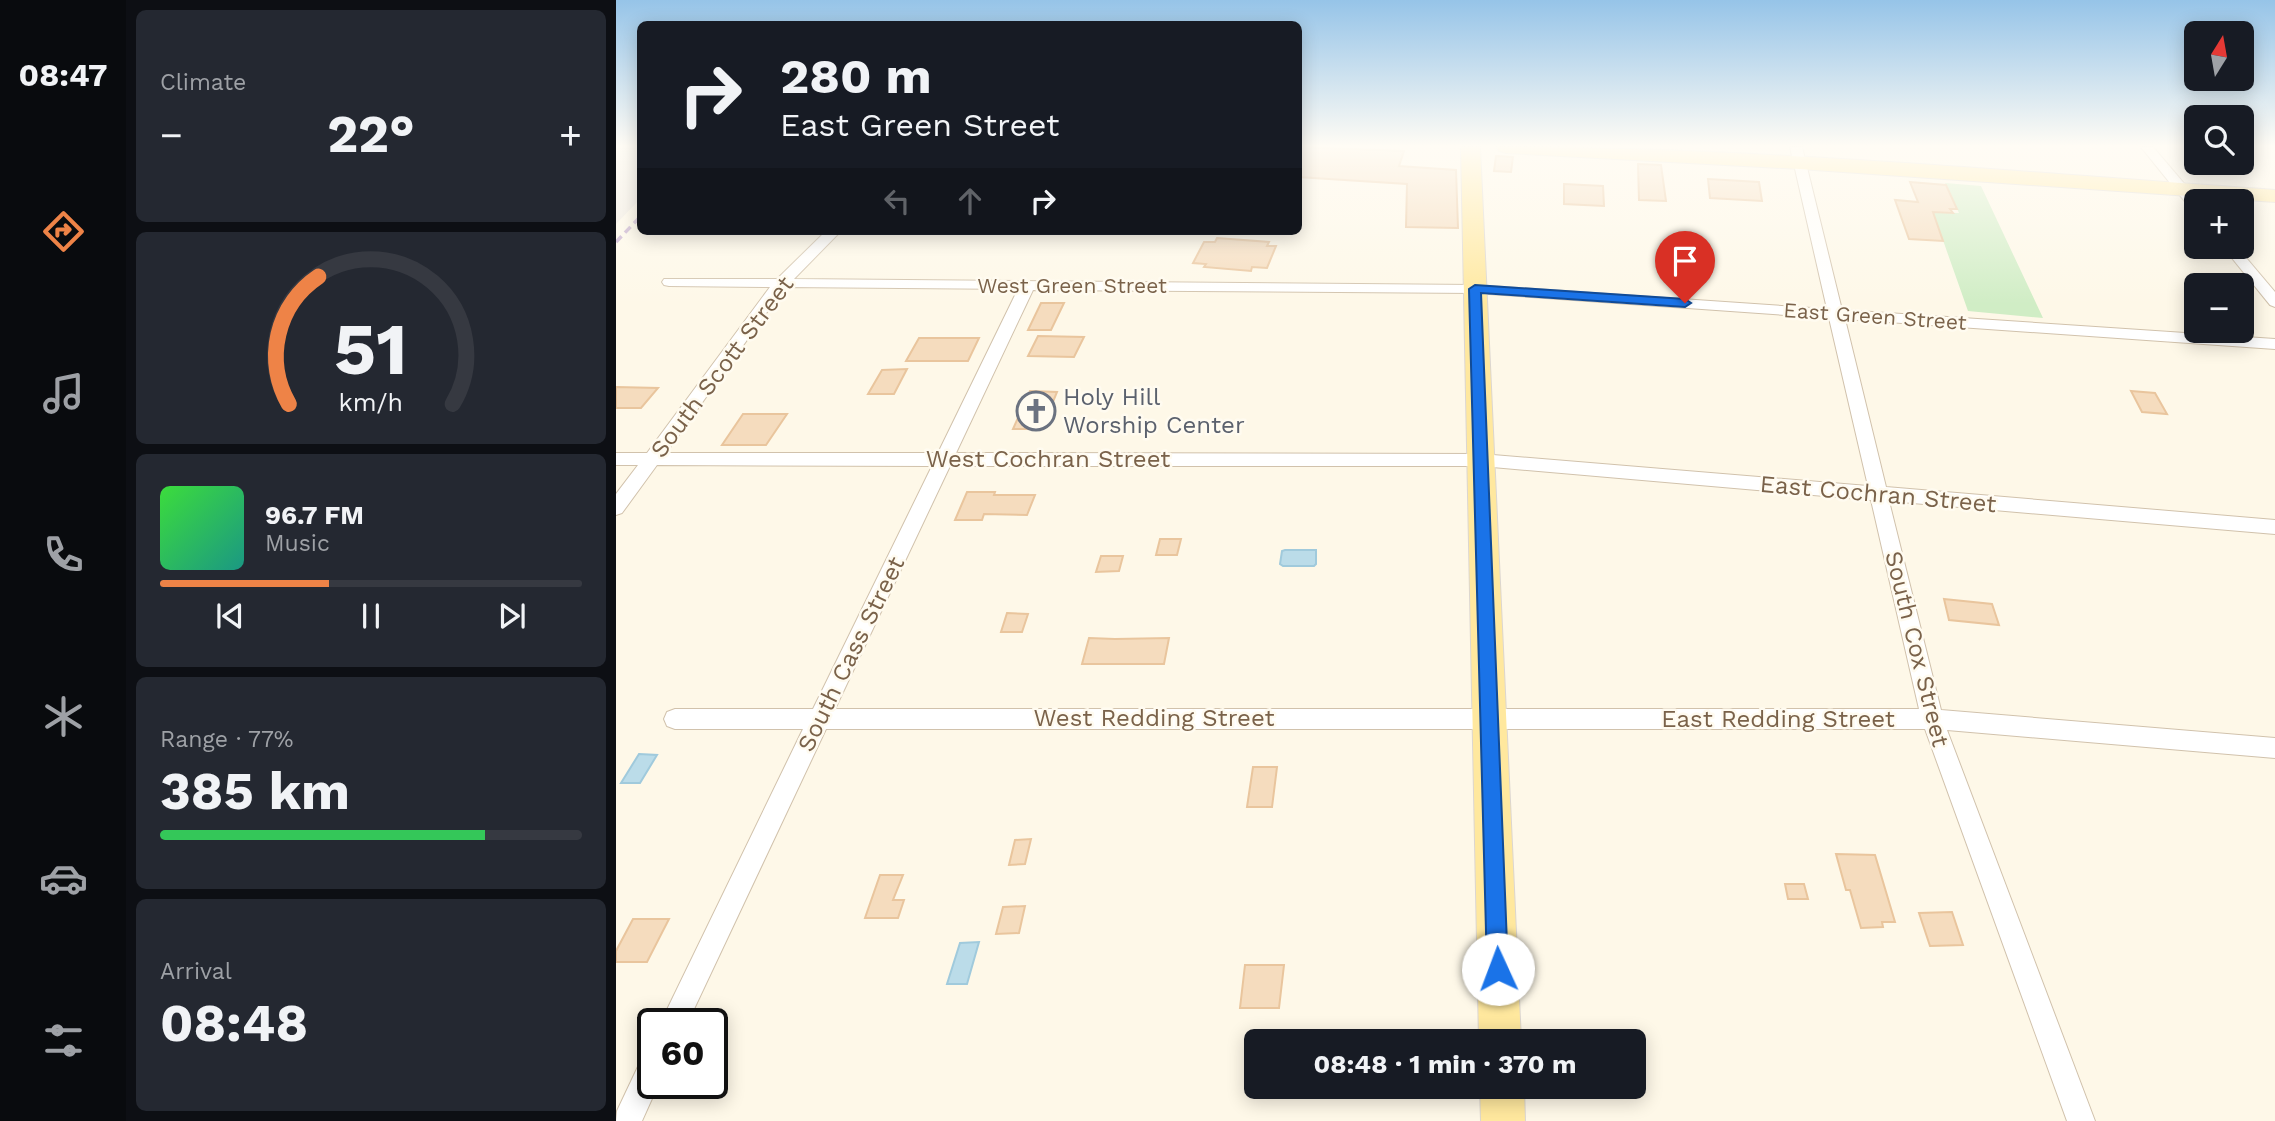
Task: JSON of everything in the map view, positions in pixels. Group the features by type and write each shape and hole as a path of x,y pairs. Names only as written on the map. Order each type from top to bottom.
{"main road":[{"path":"1472,199 1500,1029"},
{"path":"1502,1099 1503,1121"}],"street":[{"name":"South Cox Street","path":"1808,199 1932,719 2081,1121"},
{"name":"South Scott Street","path":"616,508 781,283 830,235"},
{"path":"2240,259 2275,302"},
{"name":"West Green Street","path":"669,282 1475,289"},
{"name":"South Cass Street","path":"681,1008 1028,285"},
{"name":"East Green Street","path":"1475,289 2275,344"},
{"name":"West Cochran Street","path":"616,459 1481,460"},
{"name":"East Cochran Street","path":"1481,460 2275,527"},
{"name":"West Redding Street","path":"675,719 1489,719"},
{"name":"East Redding Street","path":"1489,719 1932,719 2275,748"},
{"path":"626,1121 637,1099"}],"shaded area":[{"path":"616,199 637,199 637,202 616,224"}],"green space":[{"path":"1953,199 1987,199 2043,318 1968,311 1933,212 1959,213"}],"water":[{"path":"1316,550 1316,564 1283,566 1280,564 1282,551"},
{"path":"639,754 657,755 640,783 621,783"},
{"path":"979,942 967,984 947,984 960,943"}],"building":[{"path":"1407,199 1457,199 1458,228 1406,227"},
{"path":"1564,199 1604,199 1604,206 1564,204"},
{"path":"1666,199 1666,201 1639,200"},
{"path":"1917,199 1953,199 1957,209 1950,209 1953,213 1933,212 1943,241 1909,239 1895,200 1918,202"},
{"path":"1217,238 1269,242 1267,246 1276,246 1267,268 1252,267 1251,271 1204,267 1206,264 1193,263 1204,242 1215,242"},
{"path":"1041,303 1064,303 1051,330 1028,330"},
{"path":"1038,336 1084,337 1074,357 1028,356"},
{"path":"919,338 979,338 968,361 906,361"},
{"path":"907,369 894,394 868,394 882,370"},
{"path":"616,387 658,388 641,408 616,408"},
{"name":"Holy Hill Worship Center","path":"1030,391 1057,392 1042,429 1013,429"},
{"path":"2131,391 2155,393 2167,414 2142,412"},
{"path":"743,414 787,414 766,445 722,445"},
{"path":"967,492 1035,495 1027,515 984,514 982,520 955,520"},
{"path":"1160,539 1181,539 1177,555 1156,555"},
{"path":"1101,556 1123,556 1119,571 1096,572"},
{"path":"1944,599 1992,604 1999,625 1949,620"},
{"path":"1007,613 1028,614 1022,632 1001,632"},
{"path":"1089,638 1169,638 1164,664 1082,664"},
{"path":"1253,767 1277,767 1272,807 1247,807"},
{"path":"1031,839 1025,864 1009,865 1015,840"},
{"path":"1836,854 1875,855 1895,922 1882,922 1883,927 1861,928"},
{"path":"880,875 903,875 893,900 904,900 898,918 865,918"},
{"path":"1785,884 1804,884 1808,899 1788,899"},
{"path":"1025,906 1019,933 996,934 1003,907"},
{"path":"1952,912 1963,945 1930,946 1919,913"},
{"path":"633,919 669,919 647,962 616,962 616,951"},
{"path":"1245,965 1284,965 1279,1008 1240,1008"}],"railway":[{"path":"616,242 637,220"}],"place":[{"name":"Holy Hill Worship Center","path":"1036,411"}],"route":[{"path":"1498,969 1475,289 1685,303"}]}
